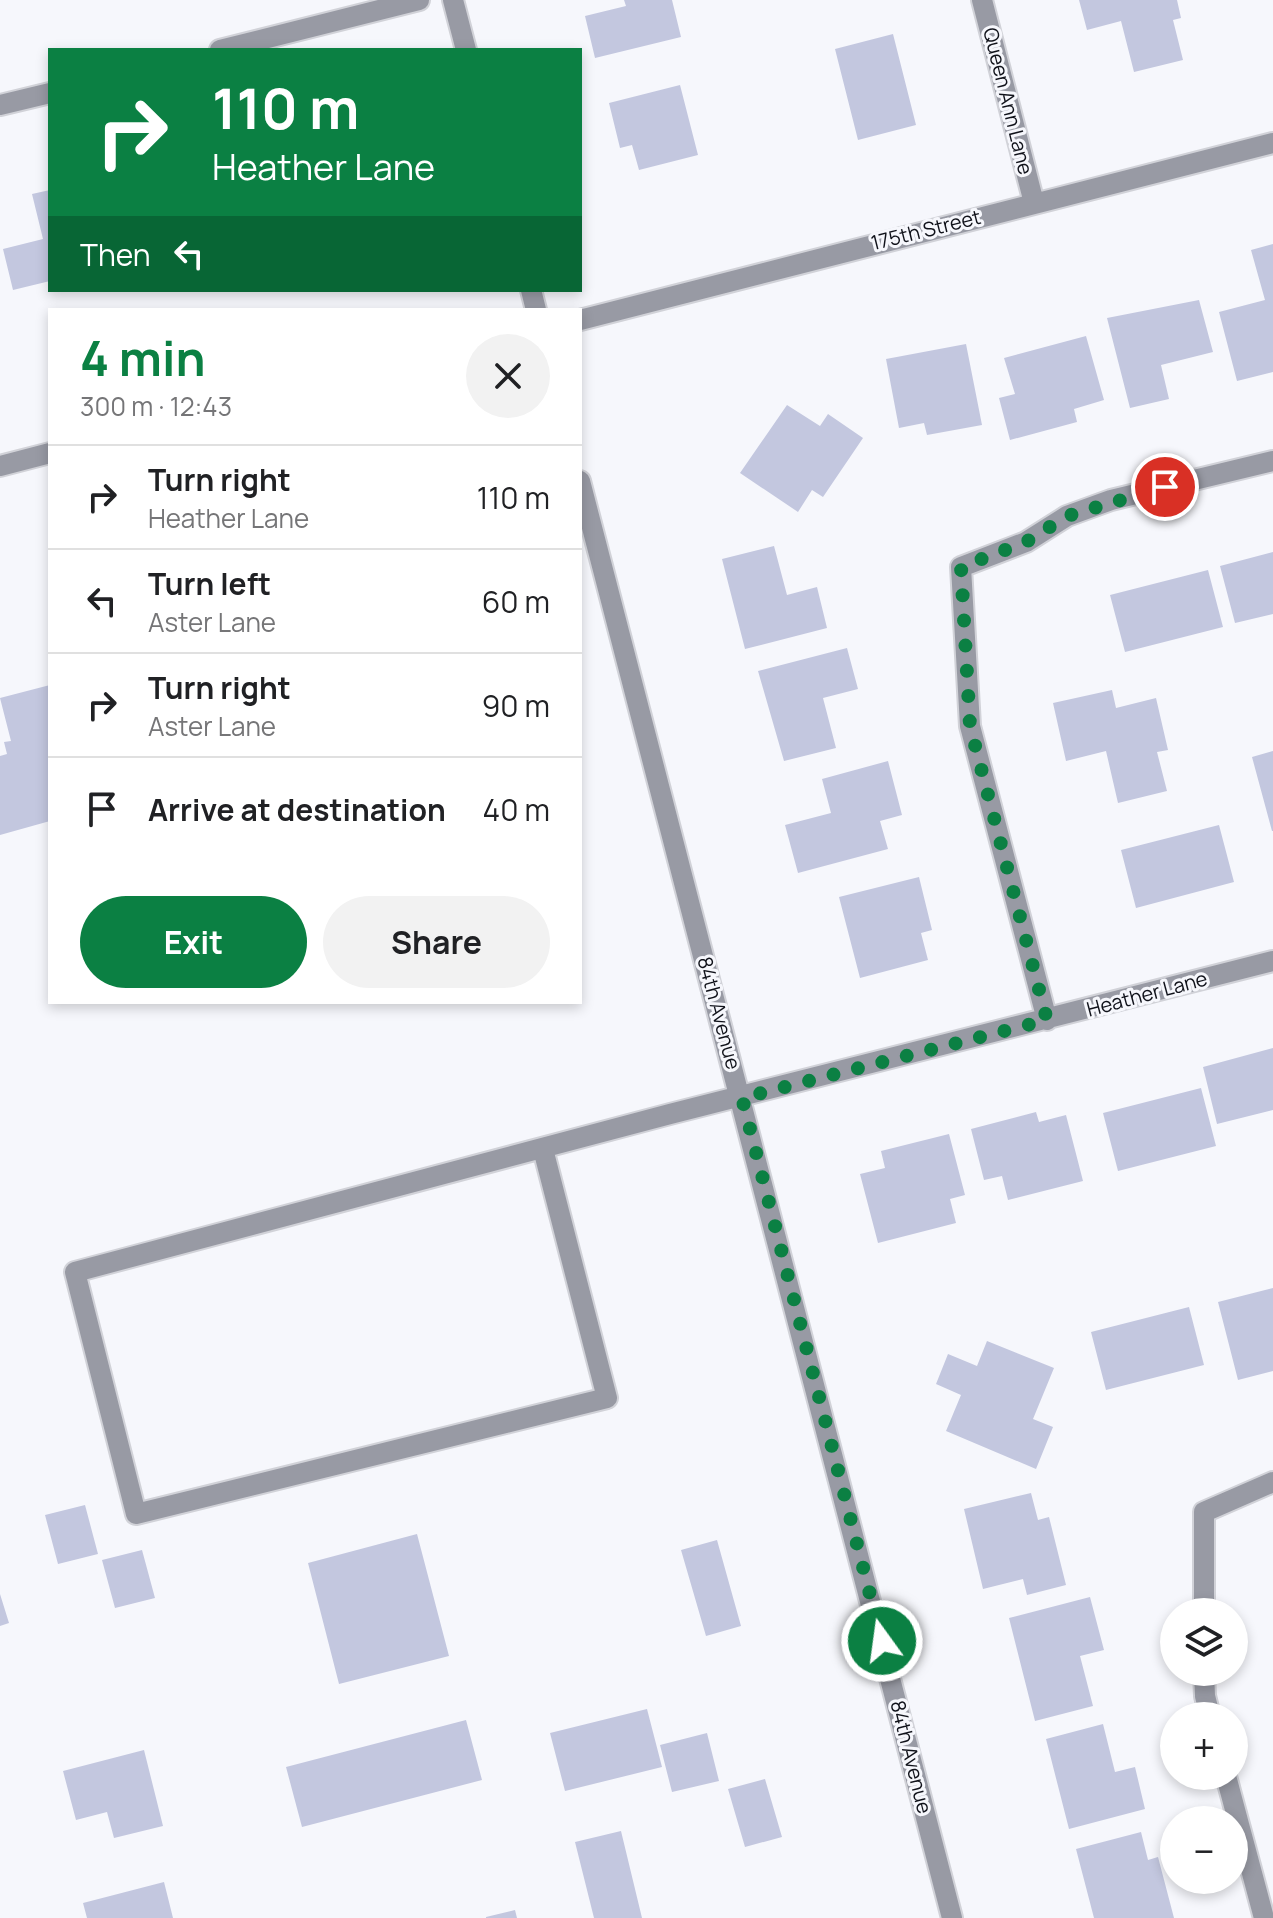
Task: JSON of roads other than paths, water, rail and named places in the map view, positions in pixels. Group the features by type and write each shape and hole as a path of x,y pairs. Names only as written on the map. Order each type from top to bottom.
{"street":[{"path":"228,48 419,0"},
{"path":"453,0 465,48"},
{"name":"Queen Ann Lane","path":"982,0 1034,203"},
{"path":"0,105 48,93"},
{"name":"175th Street","path":"582,319 1273,143"},
{"path":"0,466 48,454"},
{"path":"1047,1020 970,726 961,567 1026,542 1067,516 1111,500 1273,461"},
{"name":"84th Avenue","path":"582,489 952,1918"},
{"name":"Heather Lane","path":"543,1149 607,1398 136,1514 75,1272 543,1149 1273,961"},
{"path":"1204,1598 1204,1512 1273,1482"},
{"path":"1230,1790 1264,1918"}]}
